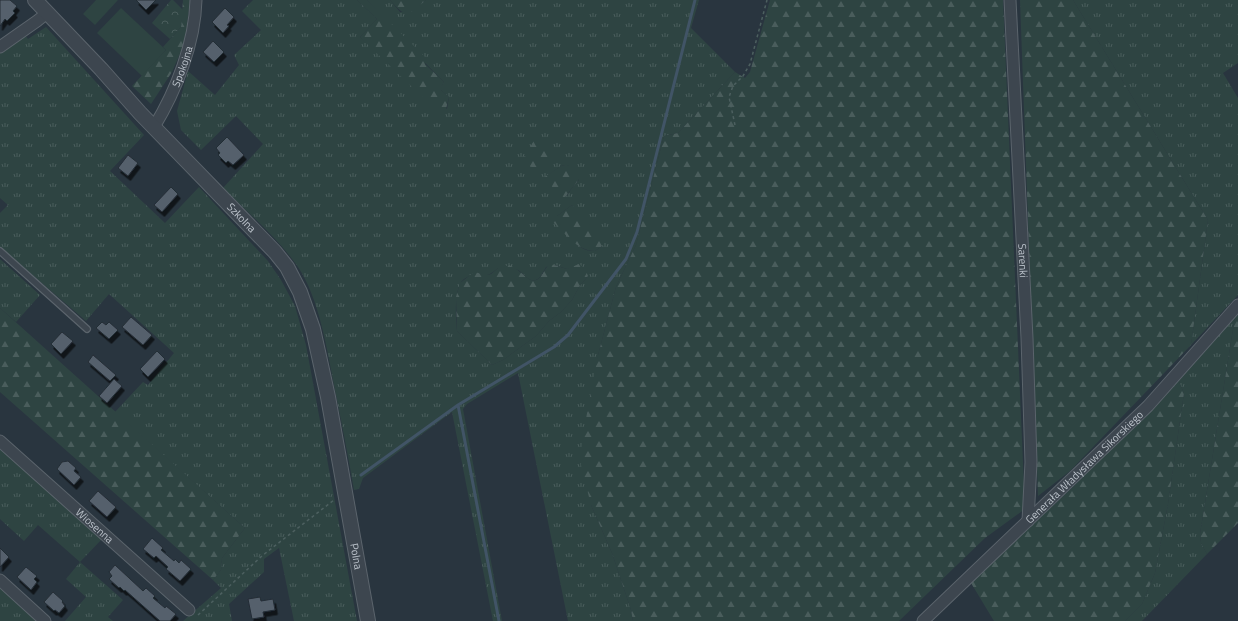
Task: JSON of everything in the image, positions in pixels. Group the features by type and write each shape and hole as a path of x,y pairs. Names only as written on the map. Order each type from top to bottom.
{"street":[{"name":"Szkolna","path":"35,0 101,68 154,127 275,252 287,267 304,300 313,329 328,396 345,491"},
{"name":"Spokojna","path":"154,127 169,102 187,52 195,22 196,0"},
{"name":"Sarenki","path":"1010,0 1028,346 1031,462 1028,521"},
{"path":"1,44 47,13"},
{"name":"Generała Władysława Sikorskiego","path":"929,617 1148,406 1238,305"},
{"name":"Wiosenna","path":"0,441 193,614"},
{"name":"Polna","path":"345,491 368,621"},
{"path":"0,580 45,621"}],"lane":[{"path":"0,252 87,329"}],"path":[{"path":"735,125 729,97 733,86 743,76 750,64 768,0"},
{"path":"193,614 263,555 345,491"}],"green space":[{"path":"96,0 118,0 95,25 83,14"},
{"path":"171,0 173,0 183,10 181,27 170,39 152,23"},
{"path":"183,0 190,0 185,42 172,72 151,104 132,86 166,50 163,47 181,27"},
{"path":"253,0 357,0 377,19 360,37 447,109 449,97 441,90 444,82 367,0 390,0 400,12 410,12 426,0 699,0 691,28 735,72 678,133 664,136 636,245 616,287 598,355 591,505 612,553 631,610 633,621 568,621 518,373 467,404 463,409 502,621 493,621 452,412 363,478 359,489 354,490 325,340 312,293 298,267 290,256 272,236 223,188 263,144 236,116 201,150 181,130 177,111 188,71 215,95 239,65 234,55 261,30 242,11","holes":["568,165 579,180 567,196 544,178 561,166","572,205 602,246 595,251 582,248 572,240 557,216","555,265 567,269 572,268 588,276 579,287 572,300 561,312 549,321 536,336 503,360 492,365 457,331 456,304 460,283 471,275 479,273 487,275 498,268 511,268 518,270 529,279 535,280 540,277 546,267"]},
{"path":"357,0 367,0 426,58 425,64 444,82 441,90 449,97 445,113 441,115 360,37 377,19"},
{"path":"390,0 426,0 411,12 404,13"},
{"path":"770,0 1003,0 1025,509 985,538 899,621 633,621 631,610 612,553 591,505 581,465 582,440 598,355 616,287 636,245 664,136 678,133 735,72 745,78 750,72"},
{"path":"1020,0 1073,0 1208,220 1191,345 1070,471 1038,496"},
{"path":"1073,0 1238,0 1238,63 1223,73 1238,98 1238,295 1191,345 1208,220"},
{"path":"121,8 166,50 142,76 97,33"},
{"path":"46,27 144,135 110,171 165,223 199,187 268,261 281,280 295,306 306,345 357,621 294,621 279,548 264,559 264,572 229,604 232,621 183,621 221,588 213,580 221,570 222,558 245,528 115,412 143,382 148,385 174,353 109,294 86,321 0,247 0,213 8,205 0,198 0,53 25,35 28,39"},
{"path":"535,139 539,140 553,155 542,172 539,174 523,159"},
{"path":"565,165 576,170 580,177 578,182 564,198 543,178"},
{"path":"572,205 607,239 602,246 595,251 577,245 553,222 557,216"},
{"path":"0,259 40,295 16,322 0,308"},
{"path":"551,264 567,269 579,264 585,269 588,276 579,287 572,300 561,312 549,321 536,336 503,360 492,365 457,331 456,297 460,283 474,272 487,275 491,274 498,268 509,265 530,280 535,280 541,276 546,268"},
{"path":"0,308 245,528 222,558 221,570 213,580 0,392"},
{"path":"1238,315 1238,523 1207,554 1201,543 1200,534 1235,317"},
{"path":"1235,317 1200,534 1201,543 1207,554 1142,621 1125,621 1142,604 1155,573 1168,504 1184,393 1178,380"},
{"path":"1178,380 1184,393 1168,504 1155,573 1142,604 1125,621 994,621 971,583 1074,486"},
{"path":"0,449 102,539 80,562 38,525 24,541 0,519"},
{"path":"80,562 123,600 108,617 113,621 65,621 86,597 66,579"},
{"path":"0,585 40,621 0,621"}],"building":[{"path":"0,0 10,0 17,6 13,11 15,13 7,21 5,19 0,26"},
{"path":"136,0 156,0 146,10"},
{"path":"225,8 234,17 227,25 229,26 223,33 212,22"},
{"path":"213,41 224,52 214,62 203,52"},
{"path":"227,137 244,155 233,165 228,161 226,163 218,155 220,153 216,148"},
{"path":"128,155 138,163 128,176 118,168"},
{"path":"171,187 178,194 162,212 154,205"},
{"path":"131,317 152,335 143,345 122,327"},
{"path":"102,322 106,325 109,322 118,330 109,339 96,328"},
{"path":"62,332 73,341 61,354 51,344"},
{"path":"157,351 165,359 148,377 140,369"},
{"path":"93,355 116,375 110,381 88,362"},
{"path":"114,379 122,386 107,403 99,396"},
{"path":"68,461 76,468 74,471 81,477 74,485 57,469 62,462"},
{"path":"98,491 116,507 107,517 89,501"},
{"path":"152,538 163,548 161,550 174,561 175,559 179,563 181,560 191,569 180,581 166,569 168,567 156,556 154,558 143,549"},
{"path":"0,548 9,557 0,567"},
{"path":"115,565 143,591 146,588 155,596 153,598 165,608 166,606 176,614 170,621 160,621 125,590 124,591 120,587 119,588 109,579 112,576 109,572"},
{"path":"26,567 37,576 34,579 37,582 31,590 17,577"},
{"path":"53,592 63,601 62,602 65,606 59,613 55,610 54,611 44,602"},
{"path":"260,597 261,601 273,599 275,610 263,612 264,617 252,619 248,599"}],"waterway":[{"path":"361,475 458,405 554,347 568,335 626,259 637,232 695,0"},
{"path":"458,405 499,621"}]}
